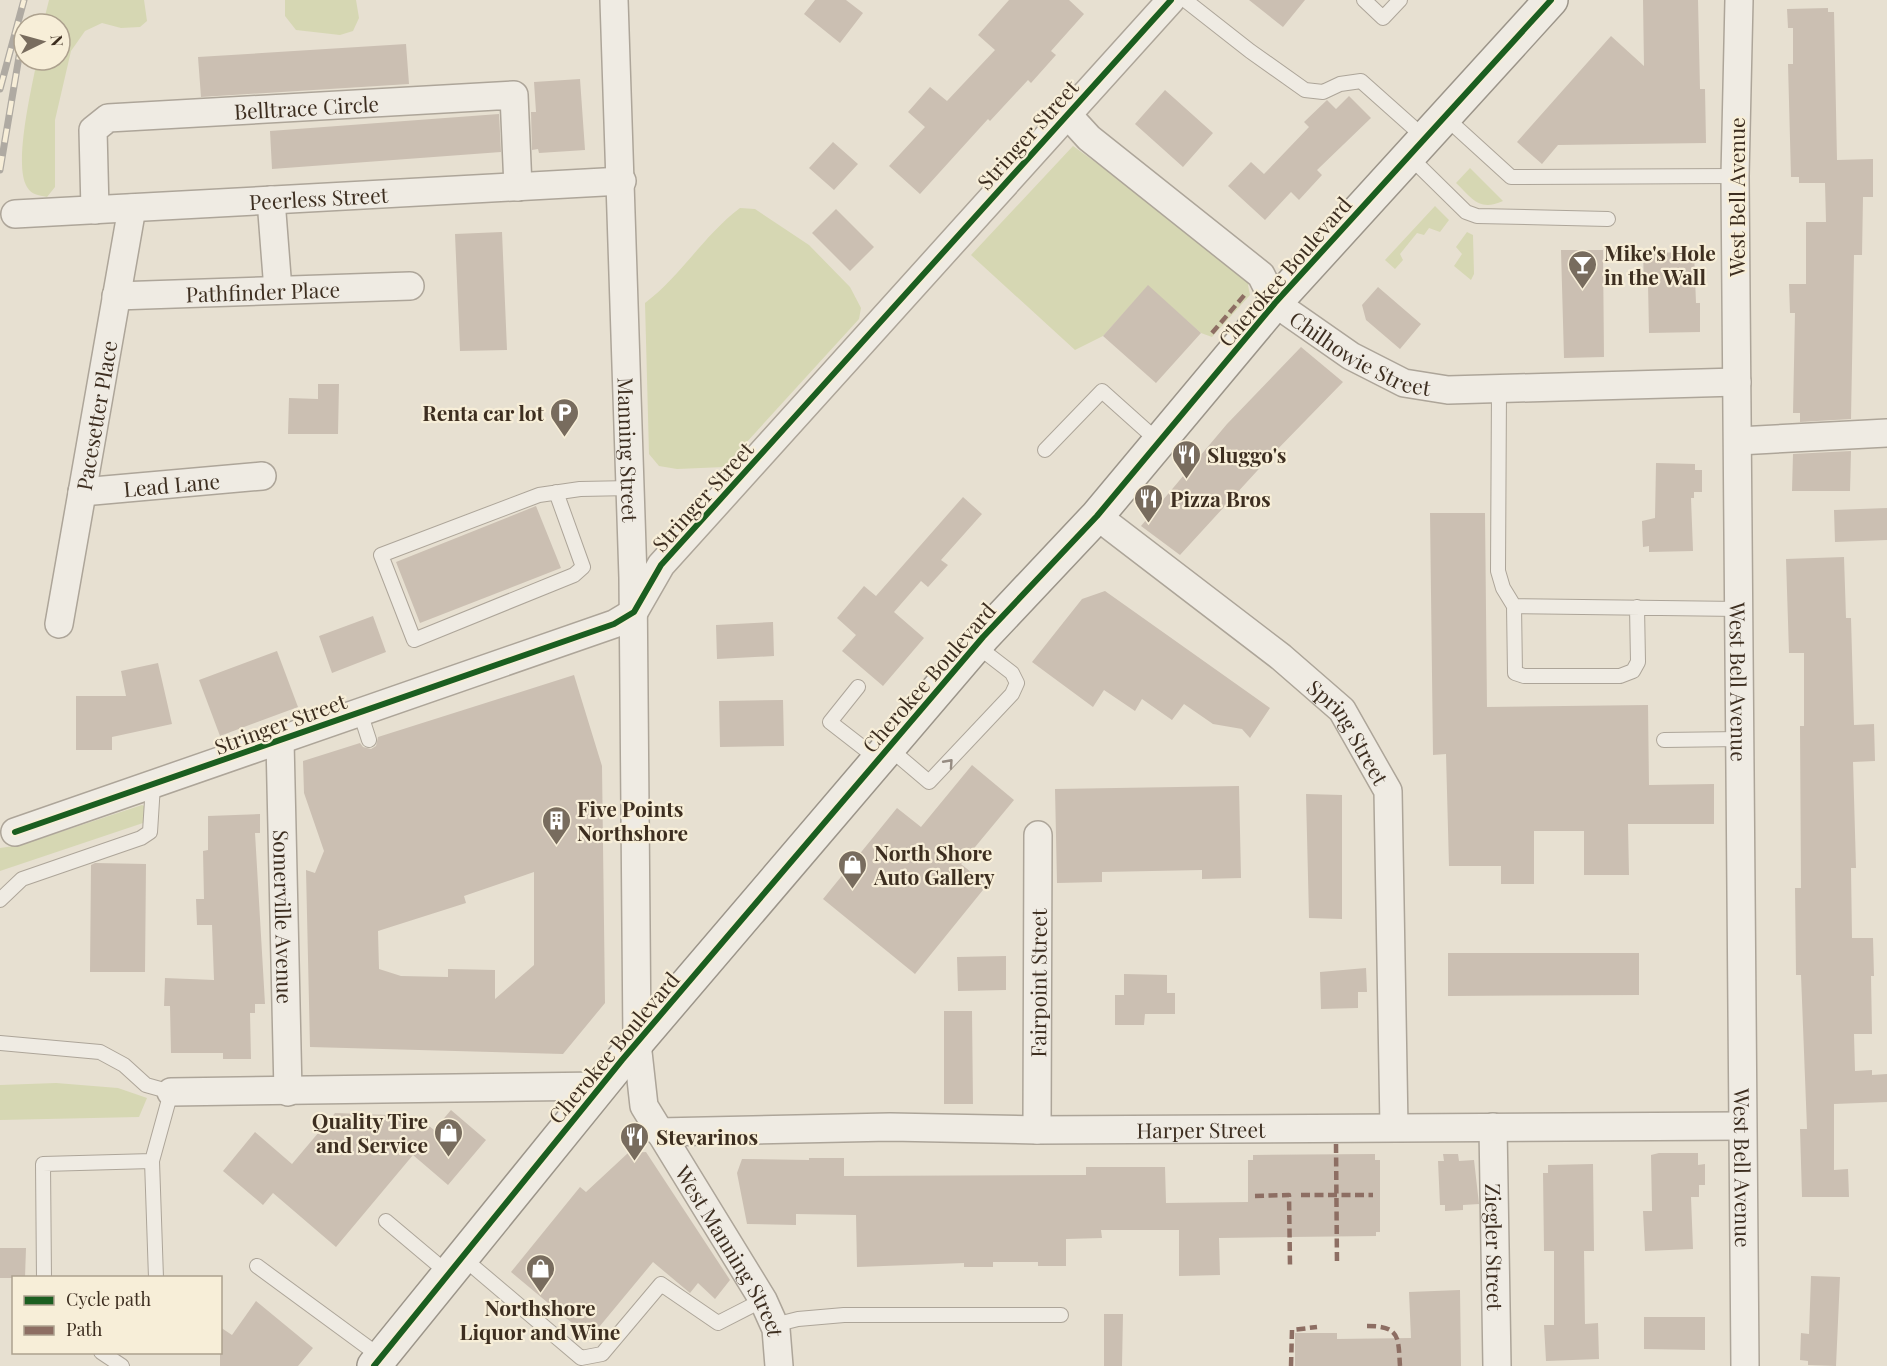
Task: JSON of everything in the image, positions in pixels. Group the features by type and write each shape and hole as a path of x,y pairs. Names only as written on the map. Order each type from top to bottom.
{"main road":[{"name":"Cherokee Boulevard","path":"377,1362 601,1086 976,646 1097,516 1275,303 1551,0"}],"street":[{"name":"Manning Street","path":"615,0 634,612 637,783 637,1043"},
{"name":"Stringer Street","path":"15,832 614,624 634,612 661,565 1171,0"},
{"name":"West Bell Avenue","path":"1739,0 1735,176 1745,1366"},
{"name":"Belltrace Circle","path":"95,210 93,130 108,118 514,95 518,187"},
{"name":"Chilhowie Street","path":"1067,114 1089,138 1261,275 1275,303 1351,356 1404,383 1448,390 1737,382"},
{"name":"Peerless Street","path":"15,214 622,181"},
{"path":"271,200 278,290"},
{"name":"Pacesetter Place","path":"59,624 132,208"},
{"name":"Pathfinder Place","path":"117,296 410,286"},
{"path":"1738,441 1887,433"},
{"name":"Lead Lane","path":"82,492 262,476"},
{"name":"Spring Street","path":"1097,516 1281,657 1342,710 1388,791 1394,1127"},
{"name":"Somerville Avenue","path":"280,741 288,1092"},
{"name":"Fairpoint Street","path":"1037,1130 1038,835"},
{"name":"West Manning Street","path":"637,1043 644,1106 763,1300 774,1324 779,1366"},
{"path":"171,1092 601,1086"},
{"name":"Ziegler Street","path":"1494,1126 1497,1366"},
{"name":"Harper Street","path":"658,1132 890,1127 1037,1130 1742,1126"}],"lane":[{"path":"1185,0 1250,51 1305,90 1323,92 1340,84 1361,81 1426,137 1511,177 1735,176"},
{"path":"1365,0 1383,18 1400,0"},
{"path":"1426,137 1467,212 1477,216 1608,219"},
{"path":"1499,389 1497,571 1503,588 1514,606 1515,673 1524,676 1620,676 1633,671 1638,662 1637,607"},
{"path":"1045,450 1101,391 1159,442"},
{"path":"556,492 583,567 574,575 414,640 381,555 539,495 556,492 631,488"},
{"path":"1514,606 1739,609"},
{"path":"858,687 830,722 929,782 1012,694 1017,683 1012,674 976,646"},
{"path":"360,712 369,740"},
{"path":"1664,740 1740,739"},
{"path":"0,900 22,879 141,838 150,832 153,785"},
{"path":"0,1043 100,1052 124,1065 146,1085 171,1092 152,1161 156,1276"},
{"path":"44,1276 43,1164 152,1161"},
{"path":"386,1221 455,1265 581,1358 602,1354 661,1284 718,1323 763,1300"},
{"path":"257,1266 377,1362"},
{"path":"774,1324 798,1318 844,1315 1061,1315"},
{"path":"103,1354 122,1366"}],"green space":[{"path":"49,0 144,0 147,21 140,27 121,28 102,23 85,31 72,50 72,12 46,12"},
{"path":"285,0 356,0 359,18 353,31 340,35 296,30 285,16"},
{"path":"35,72 66,72 55,120 55,187 47,197 29,190 23,176 23,144"},
{"path":"1073,146 1255,277 1248,285 1250,295 1212,337 1201,333 1148,286 1103,336 1075,350 971,255"},
{"path":"1470,168 1503,201 1488,205 1482,204 1472,199 1456,183"},
{"path":"1435,206 1449,220 1440,232 1429,228 1424,235 1417,233 1400,254 1403,260 1395,269 1385,260"},
{"path":"740,208 755,209 809,245 850,287 861,308 859,319 724,467 677,469 659,466 649,454 645,303 670,281 715,230"},
{"path":"1467,232 1473,235 1474,274 1471,280 1454,266 1462,254 1456,247"},
{"path":"142,805 147,807 148,819 143,823 0,871 0,848 21,845"},
{"path":"56,1083 118,1088 147,1098 139,1117 0,1120 0,1085"}],"building":[{"path":"815,0 846,0 863,13 840,43 804,14"},
{"path":"1009,0 1069,0 1084,14 1051,51 1056,55 1031,83 1028,80 990,121 988,119 920,194 889,166 925,127 908,112 930,87 947,101 995,50 978,35"},
{"path":"1249,0 1305,0 1283,27"},
{"path":"1643,0 1698,0 1700,89 1705,89 1706,143 1558,145 1542,164 1517,142 1611,36 1644,66"},
{"path":"1828,8 1828,12 1834,12 1837,160 1873,159 1873,197 1863,197 1862,255 1854,255 1851,419 1800,422 1800,413 1793,413 1795,313 1790,313 1789,284 1806,284 1806,222 1826,222 1825,183 1799,183 1799,177 1791,177 1788,64 1793,64 1793,28 1788,28 1787,9"},
{"path":"406,44 409,84 201,97 198,57"},
{"path":"580,79 585,150 539,153 538,149 532,150 531,112 536,112 534,82"},
{"path":"1165,90 1213,133 1183,167 1135,124"},
{"path":"1349,96 1371,118 1317,170 1322,175 1299,200 1291,192 1265,220 1228,186 1251,162 1264,174 1309,127 1304,122 1327,100 1336,109"},
{"path":"499,114 501,152 272,169 270,131"},
{"path":"833,142 858,164 834,190 809,168"},
{"path":"836,209 874,247 850,271 812,233"},
{"path":"502,232 507,350 460,351 455,234"},
{"name":"Mike's Hole in the Wall","path":"1561,250 1603,250 1604,357 1564,358"},
{"path":"1694,252 1696,303 1700,303 1700,332 1649,333 1648,284 1644,284 1643,253"},
{"path":"1148,285 1201,333 1156,383 1103,336"},
{"path":"1378,287 1421,324 1400,349 1366,320 1362,305"},
{"path":"1301,347 1343,382 1180,555 1141,526 1227,424"},
{"path":"318,384 339,384 338,434 288,434 289,398 318,399"},
{"path":"1851,451 1850,491 1792,491 1793,454"},
{"path":"1656,463 1695,464 1695,470 1702,470 1702,492 1694,492 1694,498 1691,498 1693,551 1649,552 1649,546 1643,547 1642,521 1655,518"},
{"path":"963,497 982,514 941,560 948,565 928,587 921,581 894,612 924,638 883,686 842,651 856,635 837,618 864,586 876,596"},
{"path":"536,506 561,568 420,623 396,562"},
{"path":"1887,508 1887,540 1835,542 1834,510"},
{"path":"1430,513 1485,513 1487,707 1648,705 1649,785 1714,784 1714,824 1628,824 1629,875 1584,875 1584,831 1534,831 1534,884 1501,884 1501,866 1449,866 1446,754 1433,755"},
{"path":"1844,557 1846,618 1851,618 1854,725 1874,724 1875,761 1853,762 1856,868 1851,868 1852,938 1873,938 1874,976 1871,976 1872,1034 1854,1034 1855,1071 1872,1070 1872,1075 1887,1074 1887,1102 1834,1104 1834,1170 1848,1169 1849,1197 1802,1197 1800,1129 1807,1129 1801,975 1796,975 1795,888 1801,888 1800,726 1804,726 1804,653 1789,653 1786,559"},
{"path":"1105,591 1270,708 1250,738 1242,729 1213,724 1184,704 1172,720 1142,699 1135,711 1104,690 1093,707 1032,662 1082,599"},
{"path":"373,616 386,652 332,673 319,636"},
{"path":"773,622 774,656 717,659 716,625"},
{"path":"277,651 298,707 220,736 199,680"},
{"path":"158,663 172,724 112,737 112,750 76,750 76,696 126,696 121,671"},
{"path":"574,675 602,766 605,1003 563,1054 310,1047 306,870 315,873 324,851 304,793 303,761 360,743 363,747 371,749 376,746 378,737","holes":["534,872 534,965 495,999 495,970 448,969 448,977 401,976 379,969 378,931 466,903 464,896"]},
{"path":"783,700 784,746 720,747 719,701"},
{"path":"972,765 1014,800 961,864 987,885 915,974 823,899 897,808 921,827"},
{"path":"1239,786 1241,878 1202,879 1202,870 1102,872 1102,882 1057,883 1055,789"},
{"path":"1306,794 1342,795 1342,919 1309,918"},
{"path":"260,814 260,833 255,833 265,1004 255,1004 255,1013 250,1013 251,1059 223,1059 223,1053 171,1053 170,1006 164,1006 165,978 214,980 212,925 197,925 196,899 204,899 203,851 208,850 208,816"},
{"path":"95,863 146,864 145,972 90,972 91,865"},
{"path":"1448,953 1639,953 1639,995 1448,996"},
{"path":"1006,956 1006,990 958,991 957,957"},
{"path":"1366,968 1367,992 1358,992 1358,1008 1321,1009 1320,972"},
{"path":"1124,974 1167,975 1167,993 1175,993 1175,1014 1145,1014 1144,1025 1115,1025 1115,995 1124,995"},
{"path":"944,1011 972,1011 973,1104 944,1104"},
{"path":"451,1110 486,1140 448,1185 413,1155 336,1247 273,1193 263,1205 223,1171 255,1132 292,1164 335,1113 417,1116 434,1130"},
{"path":"646,1152 730,1280 715,1299 698,1283 690,1293 653,1262 590,1338 511,1272 580,1187 586,1192 628,1153"},
{"path":"1698,1153 1698,1165 1705,1164 1705,1185 1699,1185 1699,1197 1691,1197 1693,1249 1645,1251 1643,1211 1652,1211 1651,1155"},
{"path":"1375,1154 1375,1160 1380,1160 1380,1232 1376,1232 1376,1236 1219,1238 1220,1275 1179,1276 1179,1230 1101,1230 1102,1238 1066,1239 1066,1266 1038,1266 1038,1262 993,1262 993,1267 964,1267 964,1263 857,1267 856,1215 796,1214 796,1225 747,1224 737,1173 742,1159 809,1160 809,1158 844,1158 844,1176 1086,1175 1086,1167 1165,1167 1166,1203 1248,1202 1248,1160 1253,1160 1253,1155"},
{"path":"1443,1154 1458,1154 1459,1161 1474,1160 1479,1204 1463,1205 1463,1210 1445,1211 1445,1205 1440,1205 1438,1161 1444,1161"},
{"path":"1593,1164 1594,1251 1584,1251 1585,1324 1598,1323 1599,1359 1546,1361 1544,1325 1554,1325 1554,1251 1544,1251 1543,1173 1548,1173 1548,1165"},
{"path":"0,1248 26,1248 25,1276 0,1278"},
{"path":"1811,1276 1840,1277 1836,1366 1808,1365 1808,1361 1800,1360 1801,1333 1809,1334"},
{"path":"1460,1290 1461,1366 1295,1366 1295,1333 1337,1333 1337,1339 1411,1338 1409,1292"},
{"path":"256,1301 313,1348 298,1366 220,1366 222,1328 232,1335"},
{"path":"1104,1314 1123,1314 1122,1366 1104,1366"},
{"path":"1644,1317 1705,1317 1705,1350 1644,1349"}],"railway":[{"path":"0,89 24,0"},
{"path":"0,170 16,72"}],"marked path":[{"path":"1212,333 1247,292"},
{"path":"1336,1144 1337,1265"},
{"path":"1255,1196 1289,1195 1290,1266"},
{"path":"1301,1195 1373,1195"},
{"path":"1367,1326 1392,1331 1398,1341 1400,1366"},
{"path":"1291,1366 1292,1330 1317,1327"}],"cycle path":[{"path":"15,832 614,624 634,612 661,565 1171,0"},
{"path":"374,1366 622,1060 983,637 1097,516 1275,303 1551,0"}],"place":[{"name":"Mike's Hole in the Wall","path":"1583,290"},
{"name":"Renta car lot","path":"565,438"},
{"name":"Sluggo's","path":"1186,480"},
{"name":"Pizza Bros","path":"1149,524"},
{"name":"Five Points Northshore","path":"556,846"},
{"name":"North Shore Auto Gallery","path":"853,890"},
{"name":"Quality Tire and Service","path":"449,1158"},
{"name":"Stevarinos","path":"635,1162"},
{"name":"Northshore Liquor and Wine","path":"540,1294"}]}
